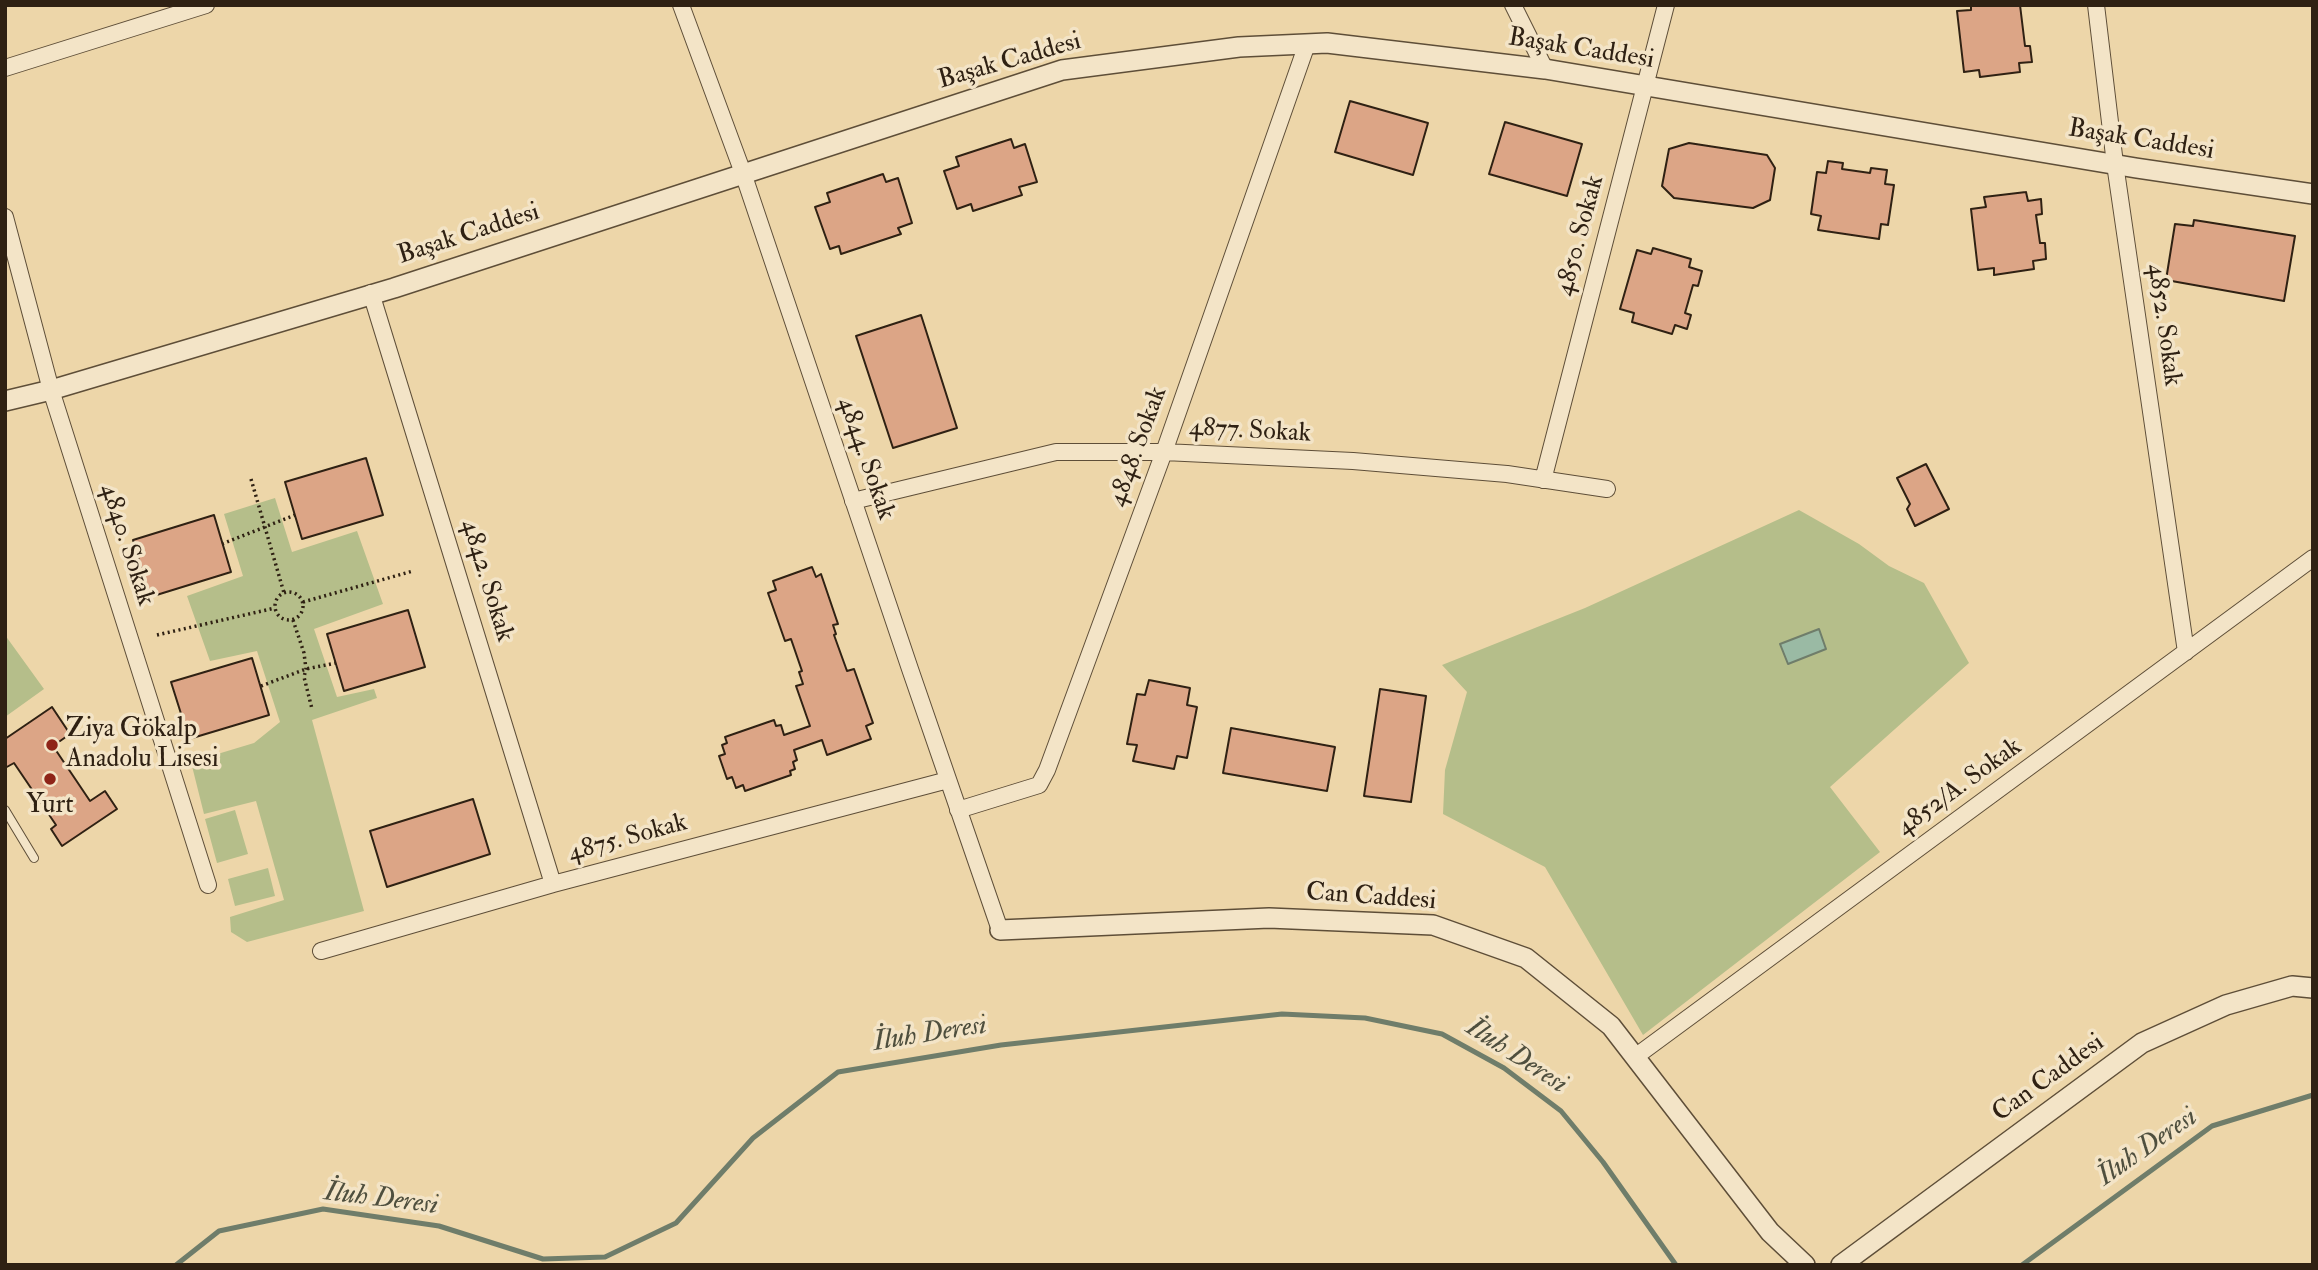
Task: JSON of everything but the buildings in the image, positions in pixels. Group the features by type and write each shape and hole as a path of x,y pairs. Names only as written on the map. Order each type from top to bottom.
{"street":[{"path":"5,68 206,5"},
{"name":"4844. Sokak","path":"681,5 743,173 1000,930"},
{"path":"1513,5 1545,69"},
{"name":"4850. Sokak","path":"1543,480 1666,5"},
{"name":"4852. Sokak","path":"2096,5 2115,164 2186,652"},
{"name":"Başak Caddesi","path":"5,401 51,390 394,288 1062,70 1239,47 1327,43 1545,69 2115,164 2313,194"},
{"name":"4848. Sokak","path":"958,810 1039,785 1047,770 1164,452 1307,44"},
{"name":"4840. Sokak","path":"5,217 51,390 208,885"},
{"name":"4842. Sokak","path":"371,293 553,884"},
{"name":"4877. Sokak","path":"853,501 1056,452 1164,452 1353,461 1507,474 1607,489"},
{"name":"4852/A. Sokak","path":"1635,1057 2313,558"},
{"name":"4875. Sokak","path":"321,951 553,884 948,780"},
{"name":"Can Caddesi","path":"1000,930 1269,918 1433,925 1526,958 1611,1026 1770,1232 1805,1265"},
{"name":"Can Caddesi","path":"1841,1265 2142,1043 2226,1005 2292,986 2313,988"}],"lane":[{"path":"5,810 34,859"}],"path":[{"path":"251,479 284,593"},
{"path":"222,544 295,515"},
{"path":"303,602 413,571"},
{"path":"284,593 298,594 303,602 301,615 293,620 283,619 275,608 277,599 284,593"},
{"path":"157,635 275,608"},
{"path":"293,620 304,653 304,677 312,709"},
{"path":"261,686 306,669 335,663"}],"shaded area":[{"path":"275,498 292,552 357,531 383,604 314,629 337,697 374,689 377,698 312,720 364,911 247,942 231,932 230,917 284,900 256,801 204,814 191,762 254,743 280,722 257,651 210,661 187,596 243,576 224,514"},
{"path":"1799,510 1859,544 1889,566 1924,583 1969,663 1830,787 1880,852 1643,1035 1545,867 1443,814 1445,770 1467,692 1442,665 1585,608"},
{"path":"1819,629 1826,649 1788,664 1780,644"},
{"path":"5,635 44,689 5,717"},
{"path":"235,810 248,854 217,863 205,819"},
{"path":"268,868 275,896 235,906 228,879"}],"waterway":[{"name":"İluh Deresi","path":"176,1265 219,1231 323,1209 439,1226 543,1259 605,1257 676,1223 753,1138 838,1072 1001,1045 1282,1014 1365,1018 1442,1034 1504,1068 1561,1111 1603,1162 1676,1265"},
{"name":"İluh Deresi","path":"2022,1265 2212,1126 2313,1095"}],"place":[{"name":"Ziya Gökalp Anadolu Lisesi","path":"52,745"},
{"name":"Yurt","path":"50,779"}]}
